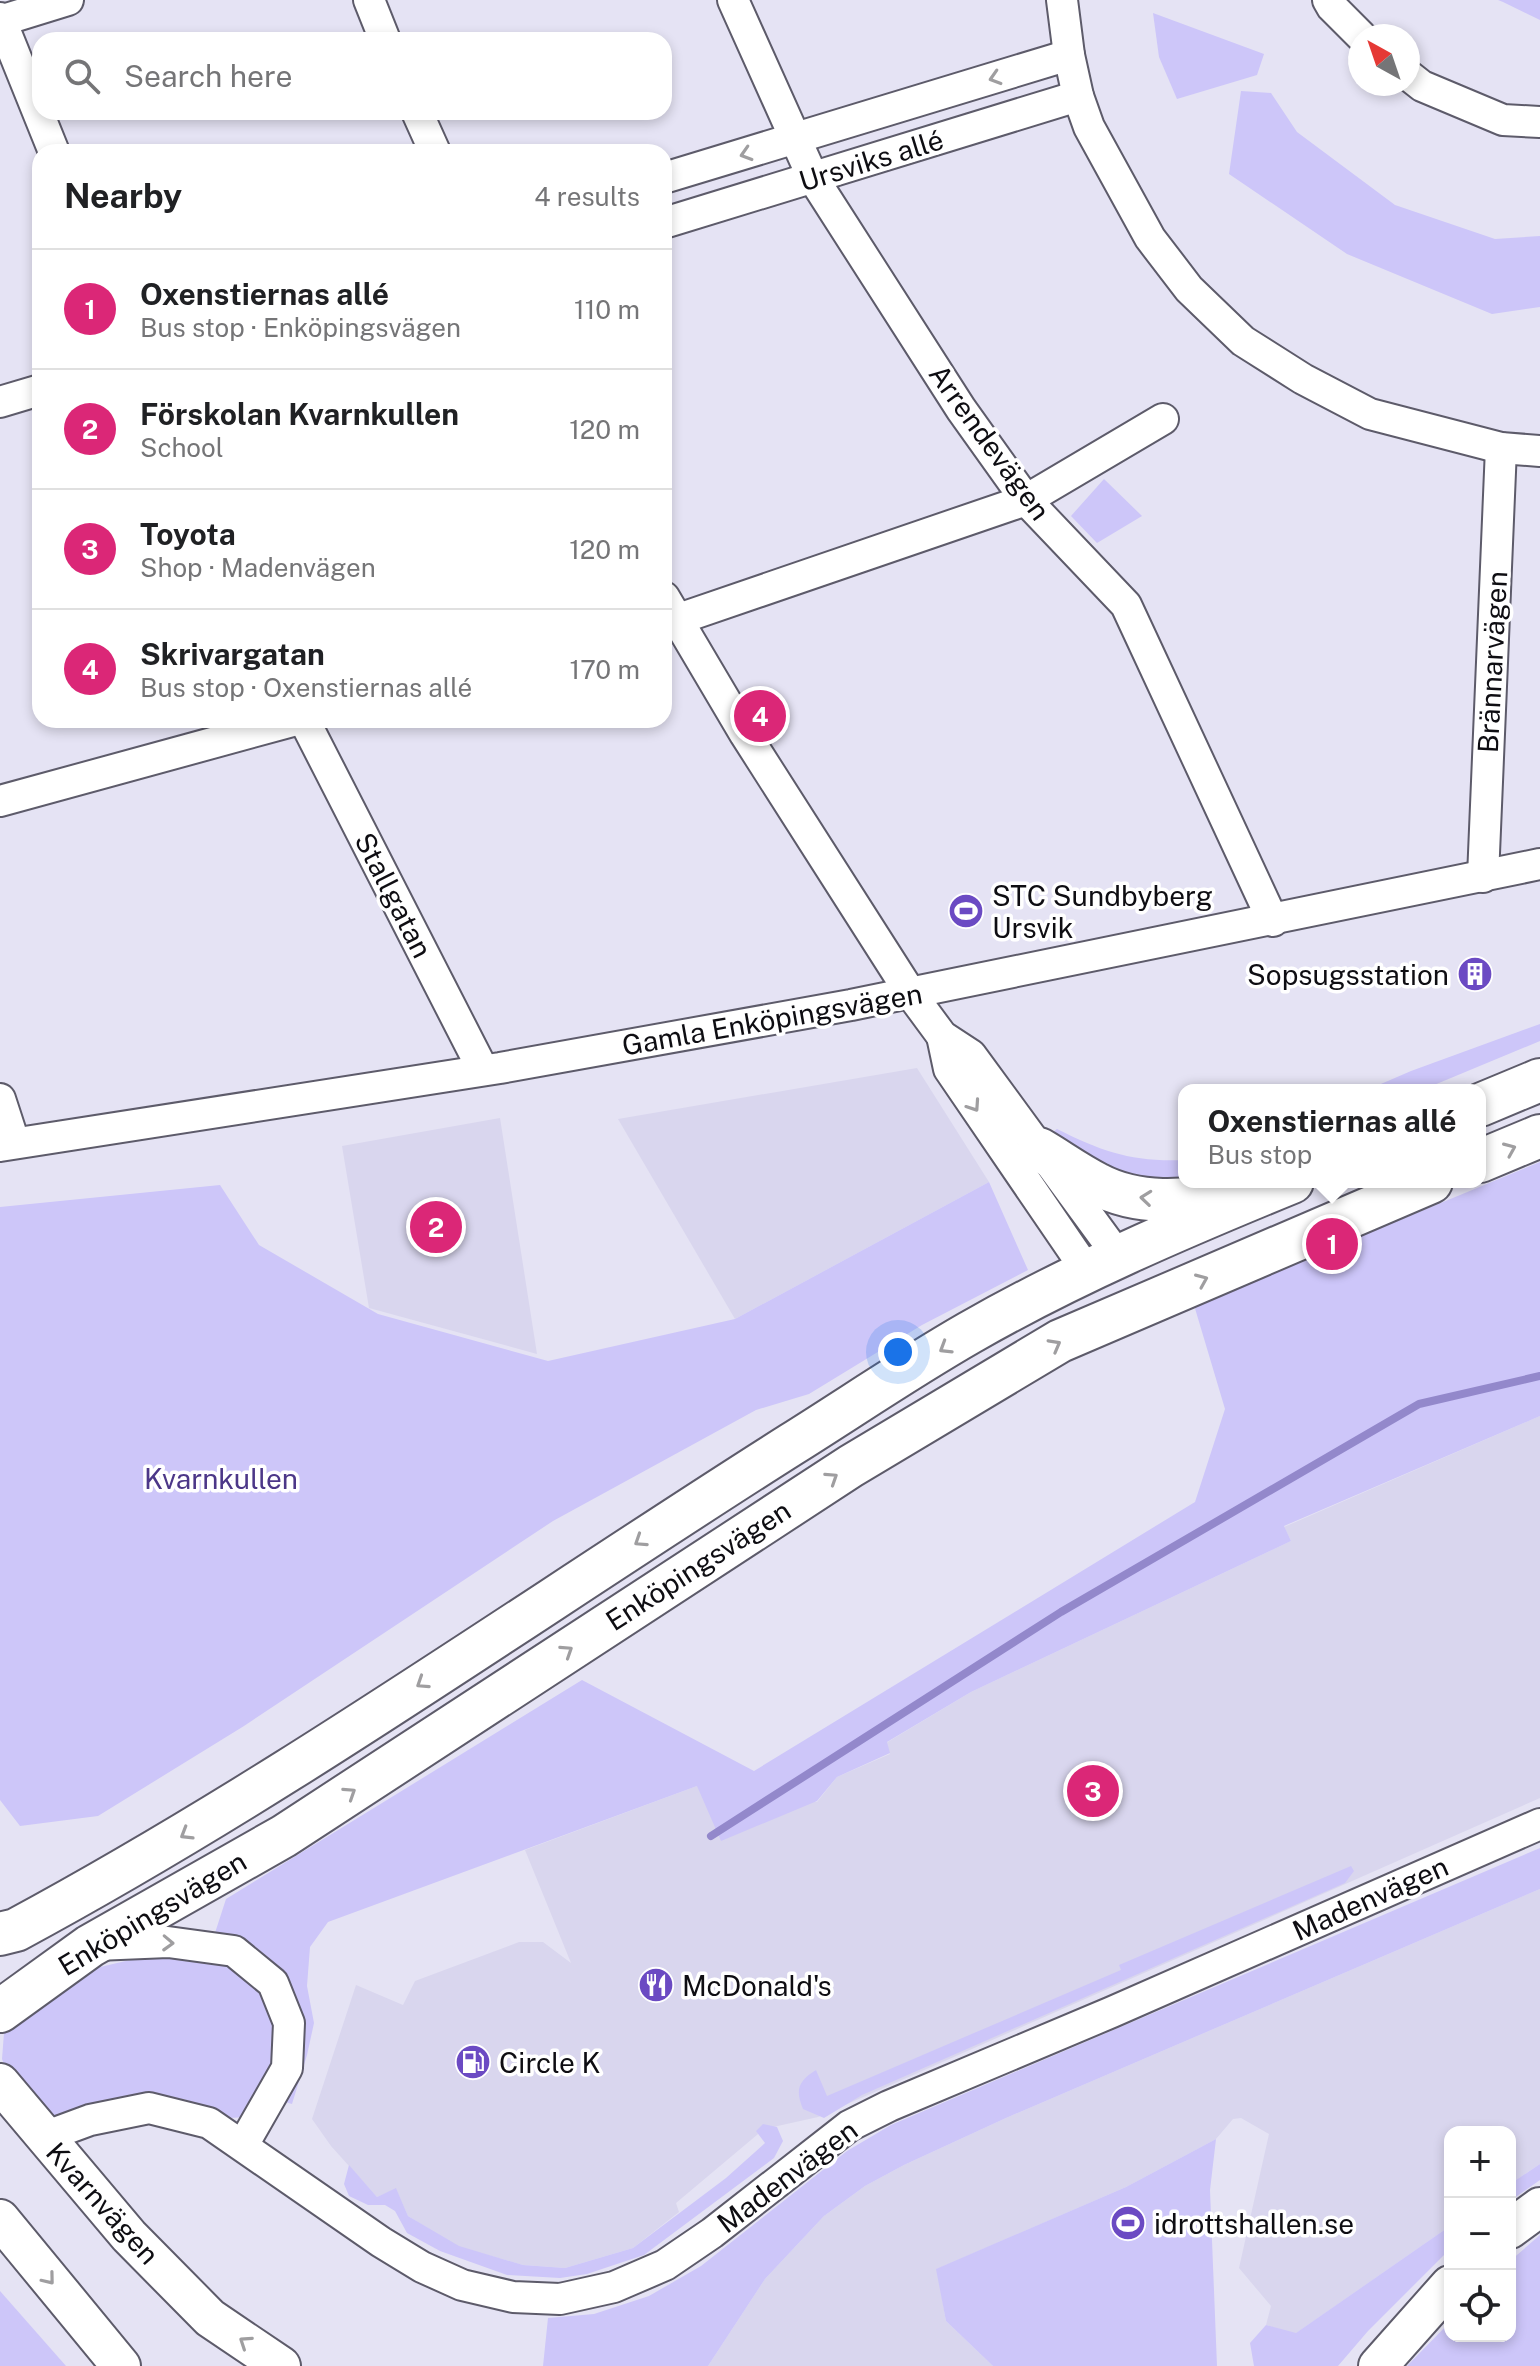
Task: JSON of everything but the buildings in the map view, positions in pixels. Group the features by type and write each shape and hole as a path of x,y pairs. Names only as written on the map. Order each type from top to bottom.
{"main road":[{"path":"1486,1102 1540,1080"},
{"path":"1486,1158 1540,1136"},
{"path":"1039,1149 1099,1186 1140,1199 1191,1200 1267,1188"},
{"name":"Enköpingsvägen","path":"0,1934 16,1930 119,1874 253,1793 705,1499 966,1335 1103,1264 1279,1188"},
{"name":"Enköpingsvägen","path":"0,2011 90,1946 284,1836 851,1466 1060,1341 1417,1188"},
{"path":"1103,1264 1131,1310"}],"street":[{"path":"32,98 0,20 68,0"},
{"path":"369,0 382,32"},
{"path":"1062,0 1069,55 1089,127 1150,238 1189,289 1243,341 1303,379 1370,414 1501,448 1540,451"},
{"path":"1328,0 1349,24"},
{"name":"Arrendevägen","path":"739,14 813,178 961,409 1026,500 1126,605 1273,921"},
{"name":"Ursviks allé","path":"672,176 1069,55"},
{"path":"1420,84 1503,120 1540,122"},
{"name":"Ursviks allé","path":"672,221 1078,96"},
{"path":"41,120 51,144"},
{"path":"421,120 431,144"},
{"path":"0,402 32,392"},
{"path":"672,613 1026,500 1163,419"},
{"name":"Brännarvägen","path":"1483,877 1501,448"},
{"path":"672,620 911,994 942,1036 971,1055 1039,1149 1103,1264"},
{"path":"0,801 267,728"},
{"name":"Stallgatan","path":"308,728 483,1070"},
{"name":"Gamla Enköpingsvägen","path":"7,1144 483,1070 911,994 1540,864"},
{"path":"942,1036 949,1069 1103,1264"},
{"path":"0,1099 7,1144"},
{"name":"Madenvägen","path":"44,2137 90,2120 149,2108 209,2123 422,2267 462,2285 513,2297 560,2299 614,2287 665,2265 712,2233 849,2126 889,2106 1540,1824"},
{"path":"90,1946 168,1942 234,1951 273,1983 289,2023 287,2068 243,2145"},
{"name":"Kvarnvägen","path":"0,2083 129,2236 210,2318 281,2366"},
{"path":"1516,2225 1540,2207"},
{"path":"0,2219 121,2366"},
{"path":"1378,2366 1444,2292"}],"shaded area":[{"path":"917,1068 989,1182 735,1319 618,1119"},
{"path":"500,1118 537,1354 369,1308 342,1146"},
{"path":"1540,1416 1540,1798 818,2117 764,2129 676,2203 679,2212 633,2248 565,2268 523,2265 459,2247 408,2216 396,2189 377,2197 331,2146 312,2119 356,1985 403,2005 415,1981 519,1942 543,1942 571,1963 525,1850 697,1786 817,1802 837,1777 890,1754 886,1743 971,1692 1291,1541 1284,1527"},
{"path":"1540,1889 1540,2164 1516,2180 1516,2126 1444,2126 1444,2230 1295,2334 1266,2325 1271,2306 1239,2268 1269,2134 1241,2118 1233,2119 1216,2139 1126,2187 937,2269 946,2321 993,2366 708,2366 765,2279 824,2216 865,2186 904,2165 1006,2118"}],"green space":[{"path":"1498,0 1540,0 1540,20 1503,2"},
{"path":"1153,13 1264,54 1257,75 1177,99 1159,57"},
{"path":"1241,91 1271,93 1297,132 1395,205 1495,239 1540,236 1540,307 1492,314 1347,254 1229,174"},
{"path":"1104,479 1142,516 1097,543 1071,516"},
{"path":"1540,1024 1540,1041 1436,1084 1381,1084"},
{"path":"1057,1129 1118,1154 1178,1160 1178,1181 1167,1183 1097,1165 1049,1135"},
{"path":"1540,1162 1540,1416 1284,1526 1291,1541 971,1692 887,1742 890,1753 837,1777 817,1801 721,1841 697,1786 328,1922 310,1947 307,1986 314,2023 292,2104 285,2102 298,2071 299,2018 214,1936 226,1899 582,1680 754,1771 1195,1502 1225,1409 1194,1305 1477,1188 1486,1188 1486,1184"},
{"name":"Kvarnkullen","path":"989,1182 1028,1270 922,1325 809,1394 756,1410 553,1521 244,1726 98,1816 20,1826 0,1800 0,1207 220,1185 259,1245 378,1314 548,1361 735,1319"},
{"path":"1540,1848 1540,1889 1006,2118 865,2186 824,2216 765,2279 708,2366 543,2366 548,2318 594,2314 649,2296 701,2266 847,2151 891,2125"},
{"path":"1351,1866 1354,1871 1345,1883 862,2095 824,2118 803,2109 800,2086 816,2070 827,2096 1121,1970 1119,1965"},
{"path":"147,1956 227,1961 254,1978 273,2005 279,2048 252,2113 233,2118 182,2099 149,2097 116,2101 51,2118 11,2082 2,2059 4,2033 19,2013 79,1972"},
{"path":"763,2124 777,2127 783,2141 774,2158 644,2255 587,2274 560,2278 507,2275 440,2251 407,2233 395,2211 385,2205 368,2205 349,2196 344,2184 349,2165 377,2197 396,2188 408,2216 459,2246 523,2265 565,2268 633,2248 726,2178 765,2143 756,2131"},
{"name":"idrottshallen.se","path":"1216,2139 1210,2190 1217,2366 993,2366 946,2321 936,2269 1126,2187"},
{"path":"1540,2164 1540,2180 1516,2197 1516,2180"},
{"path":"1444,2230 1444,2255 1368,2331 1338,2366 1254,2366 1250,2343 1266,2325 1296,2333"},
{"path":"1540,2235 1540,2366 1407,2366 1444,2328 1444,2342 1516,2342 1516,2256"},
{"path":"0,2291 66,2366 0,2366"}],"waterway":[{"path":"711,1836 1061,1612 1419,1404 1540,1376"}],"place":[{"name":"Skrivargatan","path":"760,716"},
{"name":"STC Sundbyberg Ursvik","path":"966,911"},
{"name":"Sopsugsstation","path":"1475,974"},
{"name":"Förskolan Kvarnkullen","path":"436,1227"},
{"name":"Oxenstiernas allé","path":"1332,1244"},
{"name":"Toyota","path":"1093,1791"},
{"name":"McDonald's","path":"656,1985"},
{"name":"Circle K","path":"473,2062"},
{"name":"idrottshallen.se","path":"1128,2223"}]}
